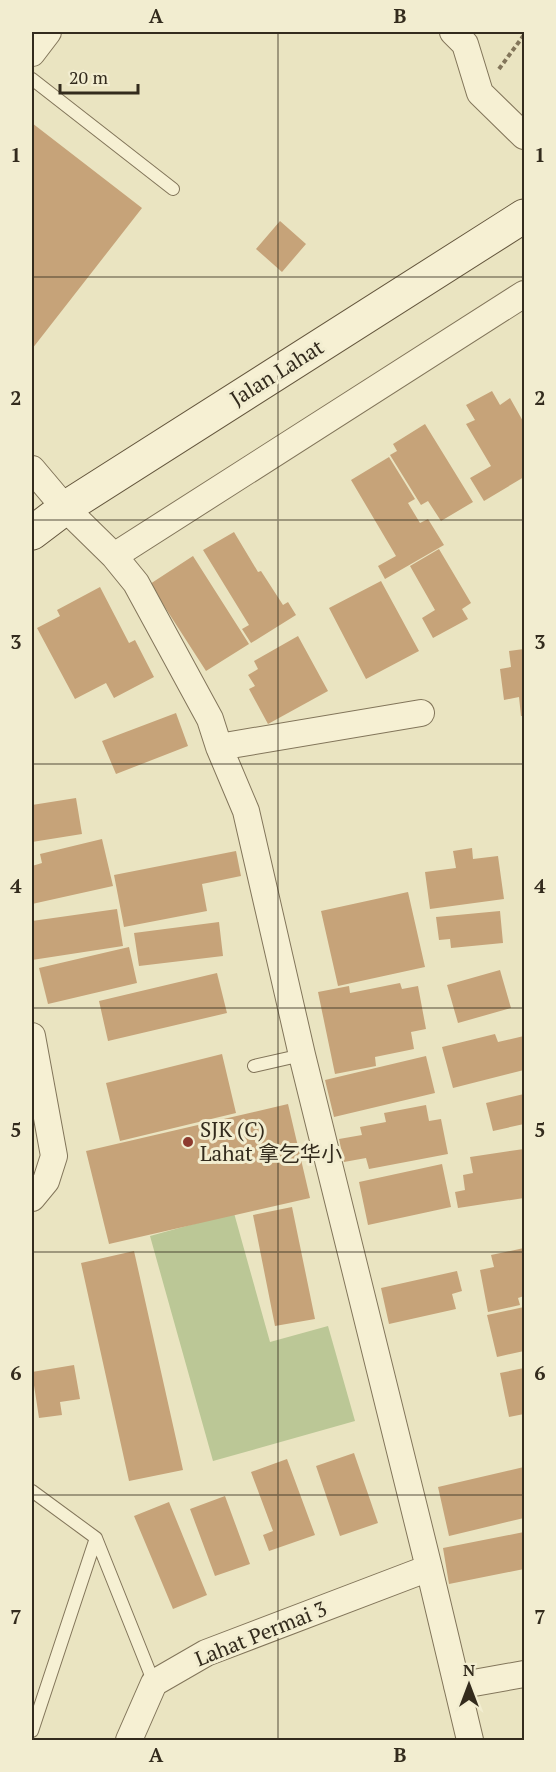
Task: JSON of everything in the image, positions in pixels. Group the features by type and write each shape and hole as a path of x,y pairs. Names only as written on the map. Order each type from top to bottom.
{"main road":[{"name":"Jalan Lahat","path":"32,533 65,508 525,216"}],"street":[{"path":"32,52 48,32"},
{"path":"453,32 465,44 480,93 525,136"},
{"path":"114,556 525,294"},
{"path":"32,469 65,508 114,556 136,583 210,719 219,747 246,811 302,1055 470,1740"},
{"path":"219,747 421,713"},
{"path":"32,1036 54,1156 46,1181 32,1198"},
{"name":"Lahat Permai 3","path":"154,1683 206,1653 429,1568"},
{"path":"457,1686 525,1674"},
{"path":"129,1740 154,1683"}],"lane":[{"path":"32,79 173,189"},
{"path":"254,1066 302,1055"},
{"path":"32,1491 96,1538 154,1683"},
{"path":"32,1731 96,1538"}],"path":[{"path":"480,93 525,35"}],"green space":[{"path":"234,1213 270,1342 328,1326 355,1421 213,1461 150,1236"}],"building":[{"path":"32,123 142,208 32,349"},
{"path":"280,221 306,244 282,272 256,249"},
{"path":"492,391 500,405 510,398 524,423 524,477 484,501 470,478 491,466 466,424 475,420 466,405"},
{"path":"425,424 473,502 441,521 428,501 421,505 390,455 397,451 393,444"},
{"path":"389,457 415,499 408,503 420,523 428,519 444,545 385,579 378,566 396,556 351,480"},
{"path":"234,532 258,572 261,571 283,605 288,602 296,615 251,643 242,629 249,625 203,550"},
{"path":"439,549 471,603 462,609 468,619 433,638 422,618 435,610 410,566"},
{"path":"193,556 249,644 206,671 150,584"},
{"path":"381,581 419,651 366,679 329,608"},
{"path":"100,587 129,643 135,640 154,677 114,698 106,683 75,699 37,628 60,616 57,610"},
{"path":"298,636 328,691 268,724 249,689 255,686 248,675 258,669 254,661"},
{"path":"524,649 524,716 521,716 519,697 504,700 500,669 511,667 509,651"},
{"path":"176,713 188,746 116,774 102,741"},
{"path":"76,798 82,834 32,842 32,805"},
{"path":"102,839 113,886 32,904 32,866 42,863 40,854"},
{"path":"472,848 473,859 498,856 504,899 430,909 425,872 456,868 453,851"},
{"path":"236,851 241,876 202,884 207,911 124,927 114,875"},
{"path":"408,892 425,967 338,986 321,911"},
{"path":"117,909 123,946 32,960 32,921"},
{"path":"500,911 503,943 451,948 450,939 439,940 436,917"},
{"path":"219,922 223,956 139,966 134,933"},
{"path":"129,947 137,983 48,1004 39,968"},
{"path":"500,970 511,1008 458,1023 447,985"},
{"path":"217,973 227,1013 108,1041 99,1001"},
{"path":"400,983 402,989 418,986 426,1029 411,1032 414,1049 375,1057 376,1066 335,1074 318,992 349,986 350,993"},
{"path":"495,1034 498,1042 524,1036 524,1070 453,1088 442,1047"},
{"path":"222,1054 236,1113 120,1141 106,1083"},
{"path":"426,1056 435,1093 334,1117 325,1080"},
{"path":"524,1094 524,1124 493,1131 486,1103"},
{"path":"288,1104 310,1198 109,1244 86,1151"},
{"path":"426,1105 429,1121 441,1119 448,1154 369,1169 366,1158 344,1162 339,1139 362,1135 360,1127 386,1122 384,1113"},
{"path":"524,1149 524,1198 458,1208 455,1192 465,1190 463,1175 473,1173 470,1157"},
{"path":"442,1164 451,1207 368,1225 359,1182"},
{"path":"292,1207 315,1319 275,1326 253,1215"},
{"path":"524,1248 524,1296 518,1298 520,1305 488,1312 480,1270 494,1267 491,1255"},
{"path":"134,1251 183,1470 129,1481 81,1263"},
{"path":"457,1271 462,1291 452,1294 456,1309 389,1324 381,1288"},
{"path":"524,1307 524,1351 497,1357 487,1315"},
{"path":"74,1365 80,1399 60,1402 62,1415 39,1418 32,1372"},
{"path":"524,1368 524,1414 509,1417 500,1373"},
{"path":"354,1453 378,1523 340,1536 316,1466"},
{"path":"287,1459 315,1535 269,1551 263,1535 273,1531 251,1472"},
{"path":"524,1467 524,1518 449,1536 438,1487"},
{"path":"225,1496 250,1564 215,1576 190,1509"},
{"path":"169,1502 207,1595 173,1609 134,1516"},
{"path":"524,1532 524,1569 449,1584 443,1548"}],"place":[{"name":"SJK (C) Lahat 拿乞华小","path":"188,1142"}]}
